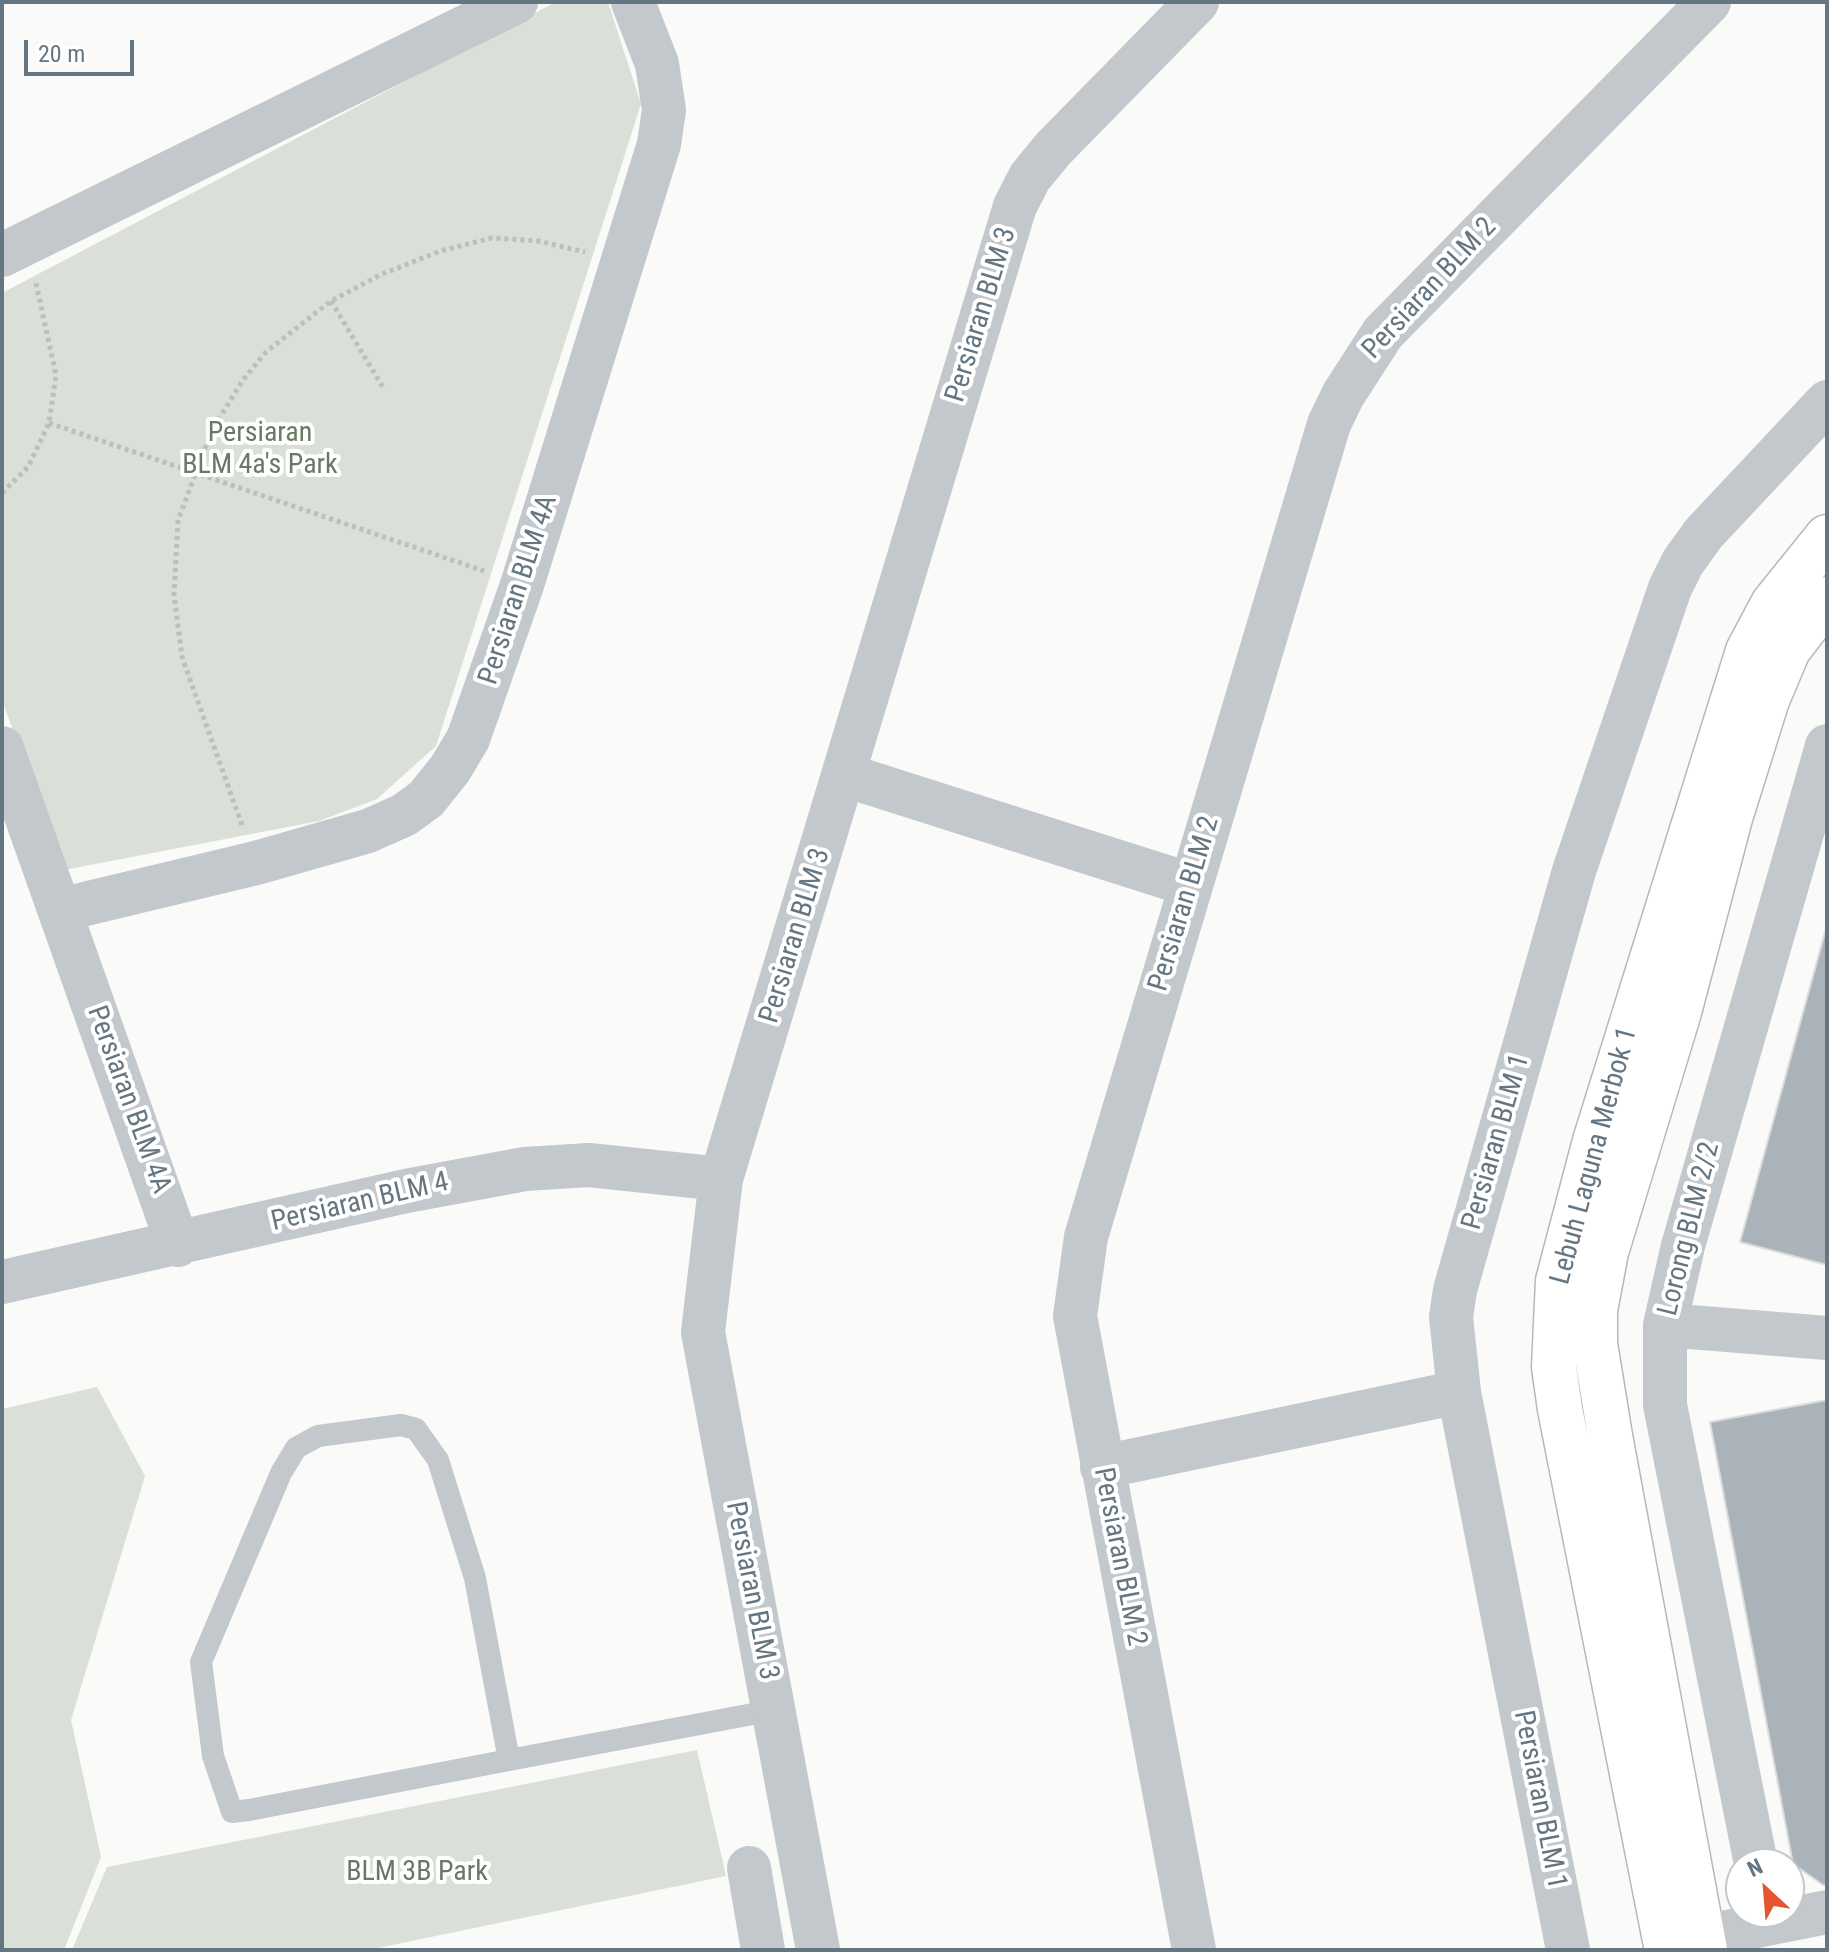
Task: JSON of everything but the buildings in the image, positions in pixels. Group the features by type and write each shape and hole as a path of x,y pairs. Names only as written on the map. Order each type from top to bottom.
{"street":[{"path":"14,249 516,2"},
{"name":"Persiaran BLM 4A","path":"60,910 256,863 368,831 404,815 426,799 468,739 522,585 659,144 664,110 657,64 633,2"},
{"name":"Persiaran BLM 3","path":"818,1950 703,1332 721,1179 1015,206 1030,177 1053,149 1197,2"},
{"name":"Persiaran BLM 2","path":"1194,1950 1075,1316 1077,1281 1086,1237 1329,424 1363,358 1383,333 1709,2"},
{"name":"Persiaran BLM 1","path":"1568,1950 1459,1392 1451,1317 1458,1278 1574,871 1670,588 1683,562 1704,533 1827,402"},
{"name":"Lebuh Laguna Merbok 1","path":"1685,1945 1560,1409 1554,1367 1558,1281 1595,1141 1748,651 1773,604 1827,537"},
{"name":"Lebuh Laguna Merbok 1","path":"1685,1945 1595,1344 1595,1310 1606,1252 1679,1012 1730,818 1767,700 1788,650 1827,599"},
{"name":"Lorong BLM 2/2","path":"1753,1848 1665,1405 1665,1325 1683,1246 1827,746"},
{"name":"Persiaran BLM 4A","path":"2,748 178,1245"},
{"path":"845,775 1191,885"},
{"name":"Persiaran BLM 4","path":"2,1282 178,1245 406,1191 525,1169 589,1165 721,1179"},
{"path":"1665,1325 1827,1338"},
{"path":"1102,1467 1459,1392"},
{"path":"749,1868 763,1950"},
{"path":"1685,1945 1769,1929 1827,1912"}],"lane":[{"path":"509,1760 475,1578 438,1460 416,1429 401,1425 318,1436 296,1448 281,1473 201,1662 213,1756 232,1812 509,1760 774,1710"}],"path":[{"path":"256,863 182,657 174,579 178,520 193,472 212,430 243,380 266,352 331,301 380,275 440,251 492,238 538,241 624,262"},
{"path":"2,493 28,467 49,423 56,375 14,249"},
{"path":"331,301 384,389"},
{"path":"49,423 522,585"}],"green space":[{"name":"Persiaran BLM 4a's Park","path":"556,2 608,2 641,104 436,746 377,799 319,821 64,870 2,700 2,293"},
{"path":"97,1387 145,1476 71,1720 101,1857 64,1950 2,1950 2,1409"},
{"name":"BLM 3B Park","path":"697,1750 726,1876 368,1950 72,1950 107,1867"}]}
